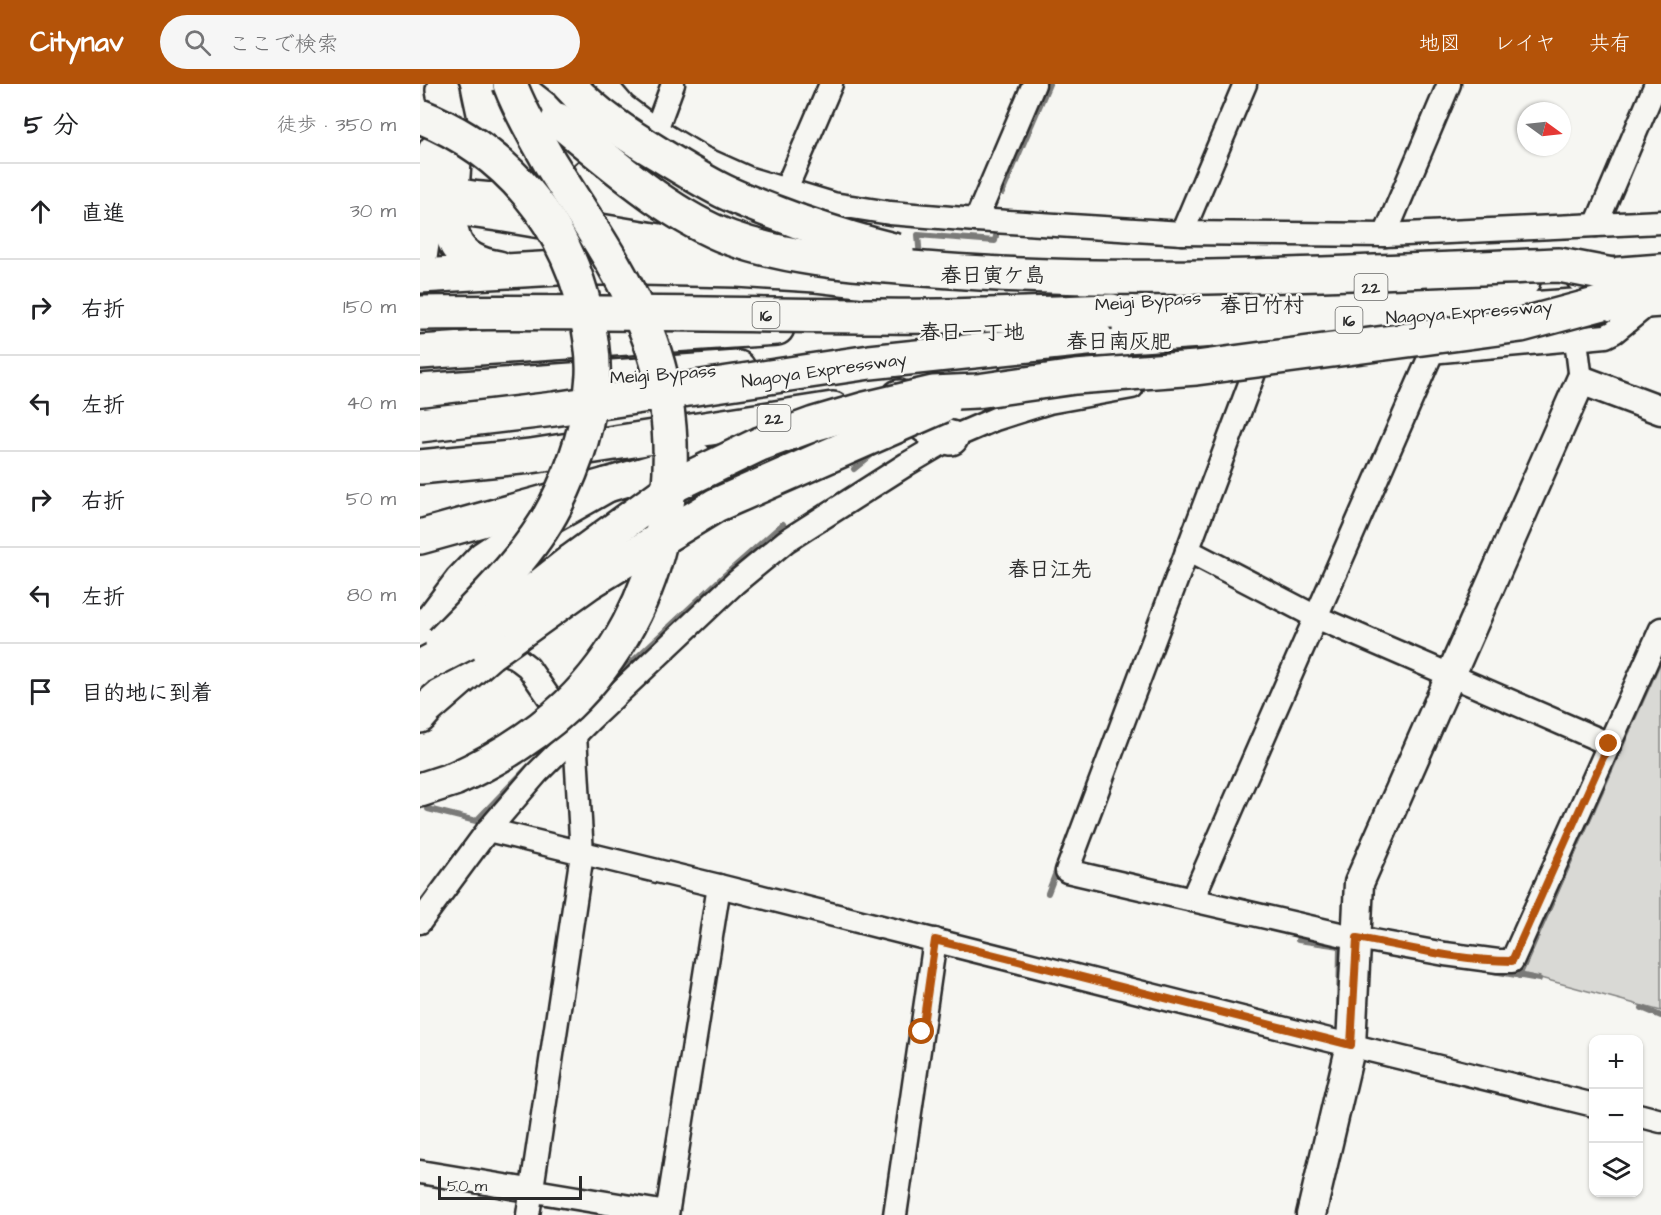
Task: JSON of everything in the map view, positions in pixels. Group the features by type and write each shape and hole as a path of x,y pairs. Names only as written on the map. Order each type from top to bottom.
{"highway":[{"path":"511,84 634,181 699,224 728,237 791,255 830,261 968,272 1077,291 1202,277 1559,265 1608,289"},
{"path":"420,790 484,765 515,747 569,704 592,678 632,619 645,588 657,554 670,483 671,450 667,409 647,331 609,256 533,133 511,84"},
{"path":"568,84 610,123 649,148 724,192 765,209 865,244 907,254 1000,268 1077,291"},
{"path":"420,258 443,87"},
{"path":"443,87 454,152 450,228 454,242 460,252 484,266 518,271"},
{"path":"420,116 444,125 497,161 520,183 540,208 571,262 580,289 592,346 593,373 589,410 581,442 554,508 533,540 508,571 420,667"},
{"path":"463,200 505,215 694,247 816,275"},
{"name":"22","path":"420,276 558,268 737,270 1077,291"},
{"name":"Meigi Bypass","path":"420,352 712,332 1077,291 1661,269"},
{"name":"Nagoya Expressway","path":"420,425 554,409 870,362 1608,289 1661,269"},
{"path":"420,667 472,640 573,560 677,484 760,444 814,424 933,393 977,391 1075,377 1196,368 1521,325 1608,289"},
{"name":"Nagoya Expressway","path":"420,313 538,311 877,316 986,315 1608,289 1656,304"},
{"name":"Meigi Bypass","path":"420,391 1393,319 1656,304"},
{"name":"22","path":"420,467 531,456 857,405 1035,372 1122,339"},
{"path":"420,716 490,653 588,583 716,505 977,391"},
{"path":"898,397 926,428 940,436 951,438"},
{"path":"420,537 789,432 857,405"},
{"path":"420,636 461,582 484,558 517,536 607,485"}],"street":[{"path":"605,84 624,106 656,130 703,158 750,179 833,204 890,213 1182,233 1385,235 1661,222"},
{"path":"656,130 673,84"},
{"path":"786,189 831,84"},
{"path":"976,220 1034,84"},
{"path":"1182,233 1244,84"},
{"path":"1385,235 1449,84"},
{"path":"1596,225 1656,84"},
{"path":"463,200 485,194 504,193 543,175 595,128 624,106"},
{"path":"420,922 488,830 537,773 574,735 735,583 786,541 951,438 995,419 1049,402 1130,387 1432,352 1611,335 1656,304"},
{"path":"1311,1215 1351,1045 1359,883 1581,380 1576,340"},
{"path":"1192,900 1432,352"},
{"path":"1254,373 1067,872 1357,938 1444,954 1512,961 1661,629"},
{"path":"1581,380 1661,410"},
{"path":"1187,550 1316,616 1609,744"},
{"path":"420,703 436,668 445,659 456,653 489,649 515,657 528,668 574,735 582,854 528,1215"},
{"path":"488,830 1589,1103"},
{"path":"420,1172 667,1214 719,886"},
{"path":"894,1215 935,940"},
{"path":"1643,1116 1661,1121"}],"shaded area":[{"path":"1661,662 1661,1011 1522,973"}],"waterway":[{"path":"1002,193 1049,84"},
{"path":"920,258 918,235 995,241 996,236"},
{"path":"854,469 875,452"},
{"path":"604,688 783,524"},
{"path":"539,755 553,741"},
{"path":"428,809 476,821 528,767"},
{"path":"1519,976 1593,808"},
{"path":"1048,893 1058,867"},
{"path":"1294,933 1300,934 1298,940 1340,946 1339,1010"},
{"path":"1493,971 1539,979"},
{"path":"1642,1008 1661,1016"}],"district":[{"name":"春日寅ケ島","path":"993,275"},
{"name":"春日竹村","path":"1262,305"},
{"name":"春日一丁地","path":"972,332"},
{"name":"春日南灰肥","path":"1119,341"},
{"name":"春日江先","path":"1050,569"}],"route":[{"path":"922,1032 935,940 1351,1045 1357,938 1444,954 1512,961 1609,744"}]}
